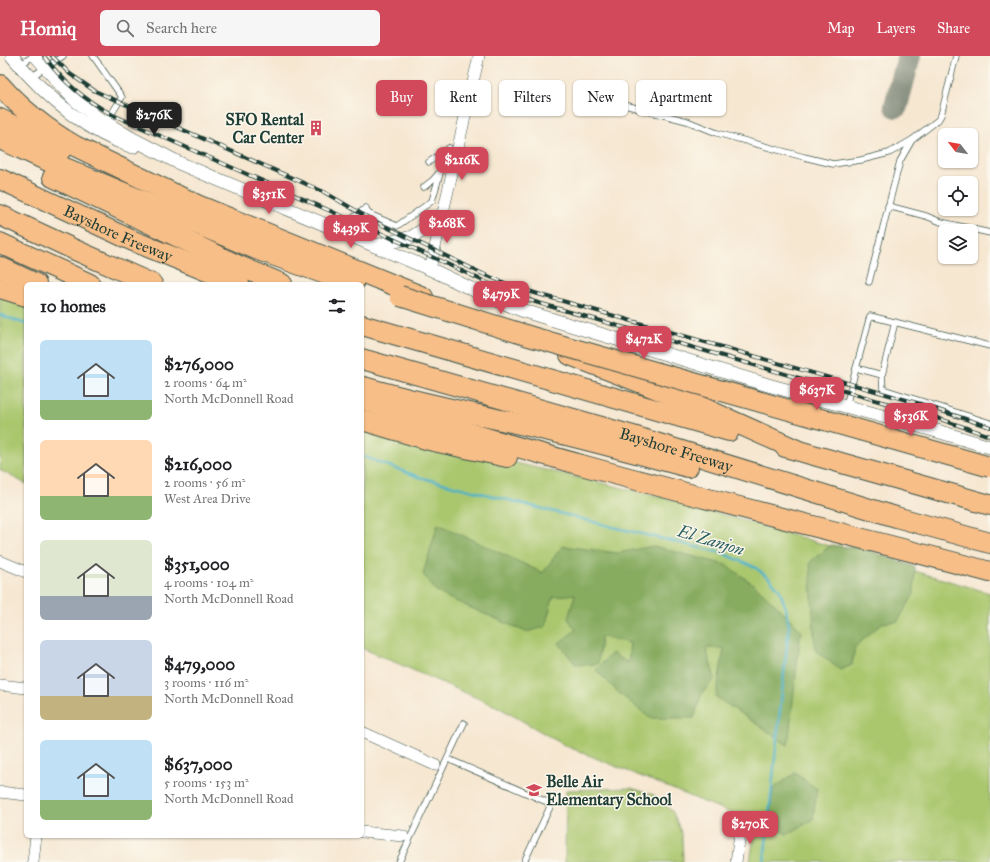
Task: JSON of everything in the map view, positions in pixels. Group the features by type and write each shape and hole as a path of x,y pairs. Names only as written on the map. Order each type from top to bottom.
{"highway":[{"path":"0,84 34,118 60,137 75,146 197,205 688,401 797,450"},
{"path":"0,119 256,249 347,282"},
{"path":"0,139 47,161 223,232 362,282"},
{"path":"0,150 166,232 277,282"},
{"name":"Bayshore Freeway","path":"0,179 131,240 234,282"},
{"name":"Bayshore Freeway","path":"0,215 147,282"},
{"path":"5,246 53,277 64,282"},
{"path":"5,246 86,282"},
{"path":"0,267 32,282"},
{"path":"364,283 400,296"},
{"path":"364,287 990,467"},
{"path":"0,288 24,295"},
{"path":"364,321 394,335"},
{"name":"Bayshore Freeway","path":"364,326 990,505"},
{"name":"Bayshore Freeway","path":"364,360 630,435 896,517 990,543"},
{"path":"364,387 455,411 579,438 745,482 772,479"},
{"path":"364,400 486,439 716,502 990,572"},
{"path":"364,420 383,427 429,440 716,502"}],"street":[{"path":"36,56 68,94 106,123 131,138 179,162 430,269 480,293 524,311 768,385 990,447"},
{"path":"430,269 479,56"},
{"path":"15,60 30,78 63,107 100,132 128,146 179,162"},
{"path":"376,246 412,237 428,227 442,215"},
{"path":"0,561 24,571"},
{"path":"0,569 14,567"},
{"path":"0,685 24,688"},
{"path":"364,733 435,765"},
{"path":"0,792 24,795"},
{"path":"736,862 741,826"},
{"path":"364,832 403,836"},
{"path":"33,862 36,838"}],"lane":[{"path":"15,60 33,56"},
{"path":"30,78 62,56"},
{"path":"93,56 122,97 106,123"},
{"path":"628,105 687,121 717,133 833,164 861,160 889,153 912,140 938,120 942,115 956,56"},
{"path":"869,282 900,160 912,140"},
{"path":"429,162 460,142"},
{"path":"336,230 365,208 369,214 397,226 432,201 440,170 449,148"},
{"path":"424,187 433,180 440,170"},
{"path":"888,206 990,234"},
{"path":"846,406 870,316 990,346"},
{"path":"895,322 882,375 883,389 990,423"},
{"path":"856,368 882,375"},
{"path":"400,862 464,724"},
{"path":"448,759 547,802 550,807 524,862"}],"green space":[{"path":"0,287 24,295 24,483 0,470"},
{"path":"364,421 434,444 666,498 990,593 990,862 750,862 756,823 566,746 498,707 364,649"},
{"path":"438,524 543,573 562,546 618,553 653,546 726,565 756,586 801,630 788,745 716,697 724,648 706,648 715,679 702,693 694,718 650,718 619,693 596,670 612,653 628,663 630,643 601,637 598,664 576,665 559,643 576,630 568,619 575,594 553,597 545,627 526,632 446,597 435,590 423,574"},
{"path":"831,545 865,549 915,567 914,594 898,621 882,623 855,647 852,665 840,670 815,650 810,562"},
{"path":"795,773 817,789 813,819 787,835 769,822 773,789"},
{"path":"631,788 654,795 673,812 682,835 683,862 565,862 566,790"}],"waterway":[{"name":"El Zanjon","path":"0,315 24,323"},
{"name":"El Zanjon","path":"364,457 419,477 613,527 722,553 756,568 769,578 779,589 786,608 789,626 764,862"}],"taxiway":[{"path":"896,106 909,56"}],"railway":[{"path":"44,56 75,90 113,115 387,236 507,292 535,302 934,417 990,436"},
{"path":"52,56 70,74 95,91 324,192 372,220 483,274 510,285 917,403 990,427"}],"place":[{"name":"SFO Rental Car Center","path":"316,128"},
{"name":"Belle Air Elementary School","path":"534,790"}]}
